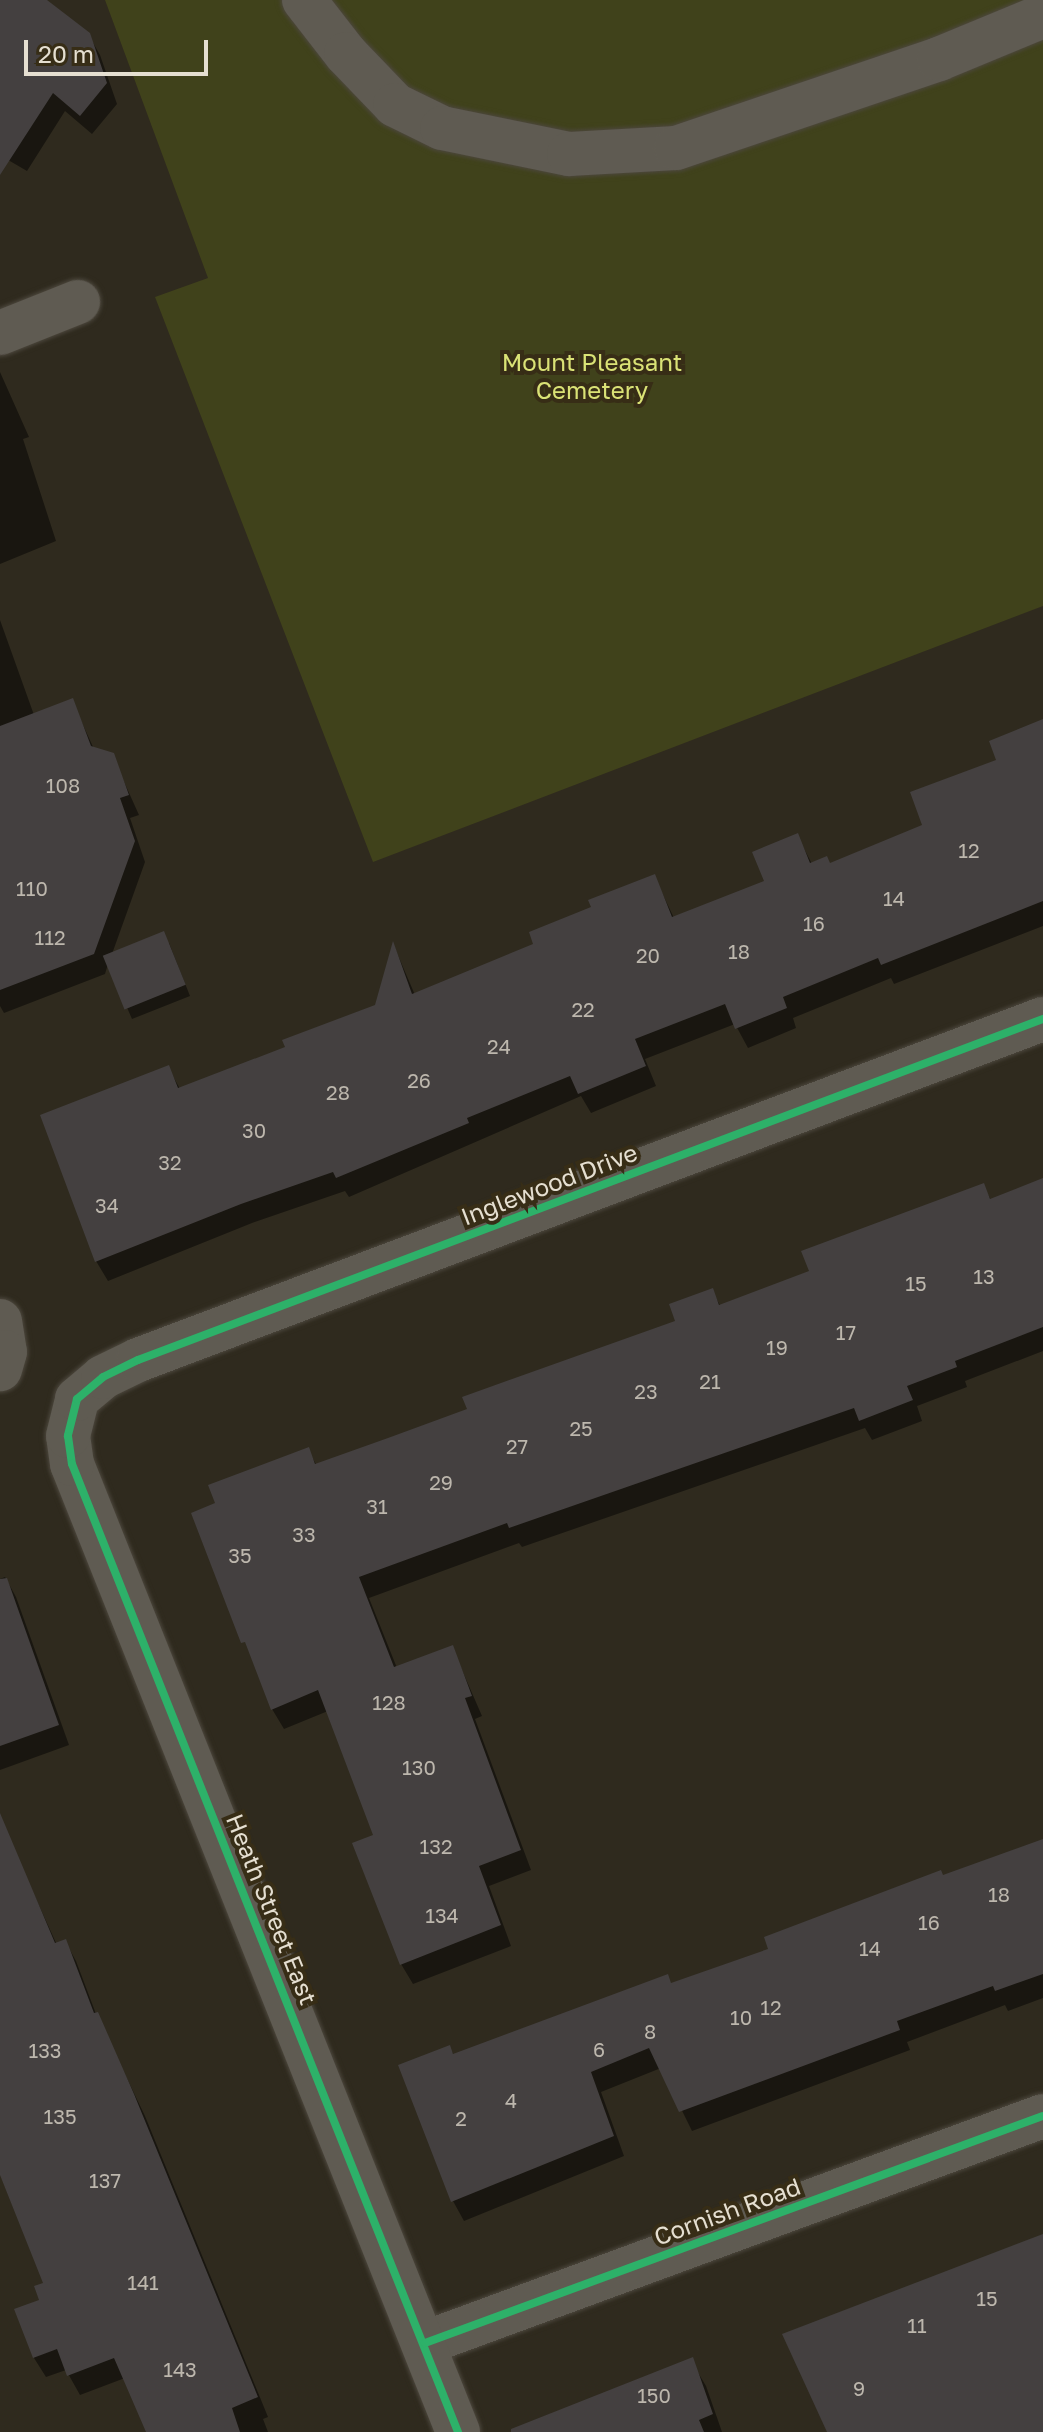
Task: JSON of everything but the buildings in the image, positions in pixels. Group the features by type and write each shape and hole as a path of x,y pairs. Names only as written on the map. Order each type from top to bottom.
{"street":[{"path":"304,0 346,54 395,105 442,128 569,154 676,148 939,59 1043,16"},
{"path":"0,333 78,302"},
{"name":"Inglewood Drive","path":"77,1399 103,1377 138,1360 1043,1019"},
{"path":"0,1321 5,1352 0,1368"},
{"name":"Heath Street East","path":"77,1399 68,1436 72,1464 458,2432"},
{"name":"Cornish Road","path":"425,2343 1043,2116"}],"green space":[{"name":"Mount Pleasant Cemetery","path":"105,0 1043,0 1043,606 373,862 155,297 208,278"}],"cycle path":[{"path":"77,1399 103,1377 138,1360 1043,1019"},
{"path":"77,1399 68,1436 72,1464 458,2432"},
{"path":"425,2343 1043,2116"}]}
